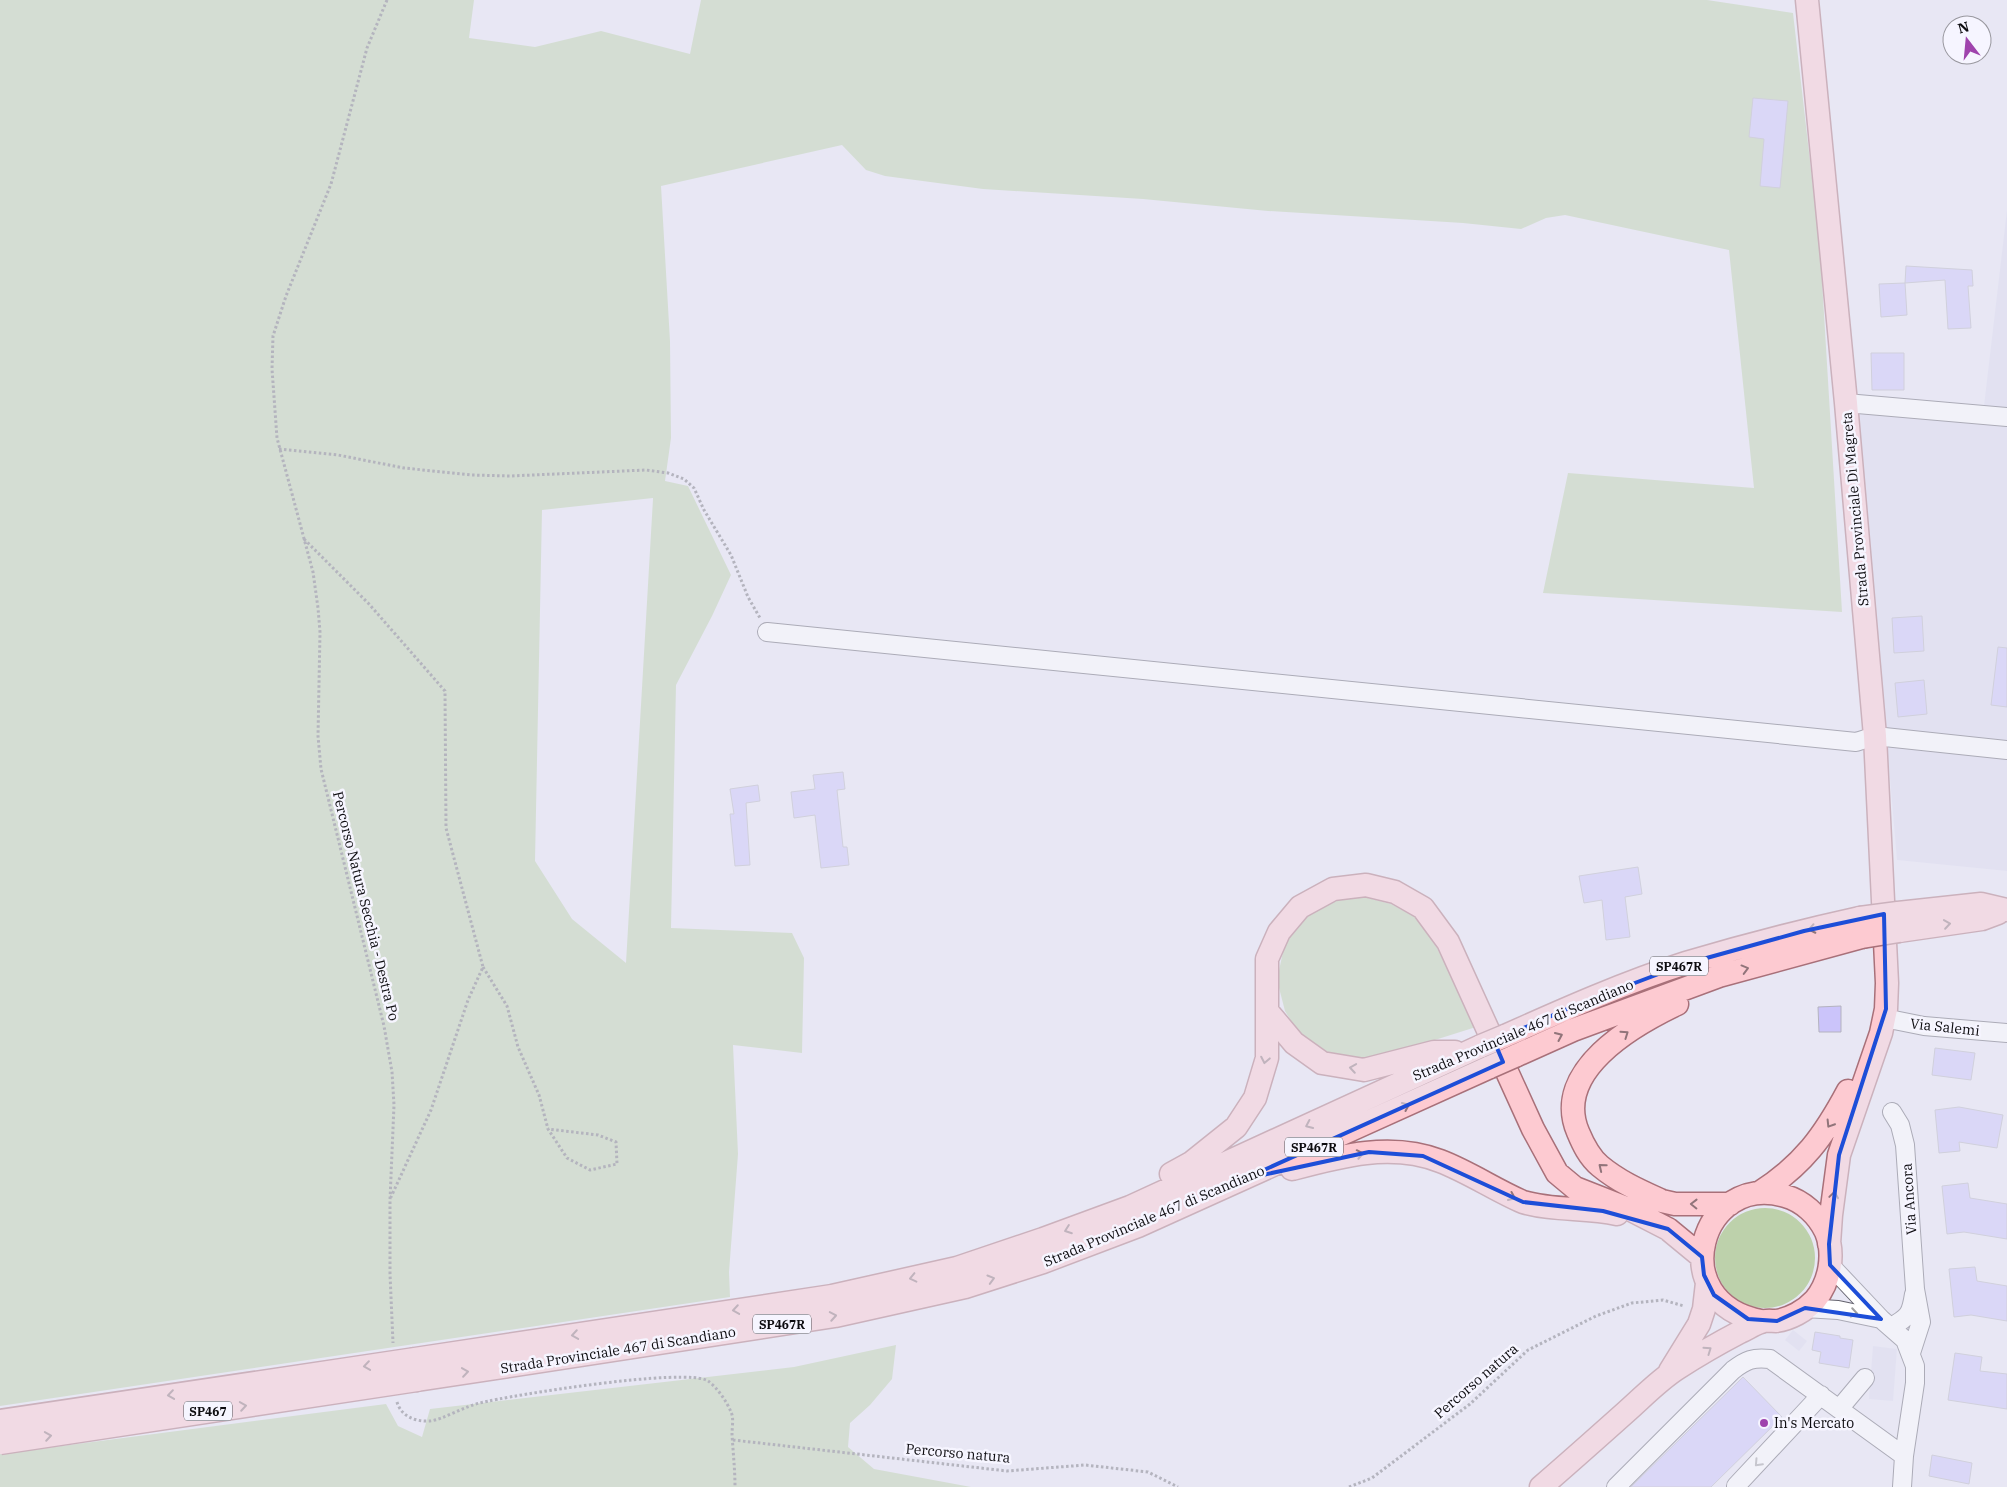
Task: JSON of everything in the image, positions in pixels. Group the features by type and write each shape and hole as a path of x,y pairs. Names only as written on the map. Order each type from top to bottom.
{"main road":[{"name":"Strada Provinciale Di Magreta","path":"1808,0 1875,736 1887,983 1884,1018"},
{"path":"1103,1217 1134,1193 1191,1163 1236,1127 1255,1098 1266,1058 1268,1012 1266,959 1278,932 1300,907 1334,890 1366,885 1395,892 1423,908 1448,942 1539,1140 1557,1173 1575,1188 1631,1210 1668,1230 1702,1257"},
{"name":"Strada Provinciale 467 di Scandiano","path":"0,1443 832,1296 957,1268 1043,1240 1130,1207 1475,1049 1574,1006 1685,964 1804,930 1861,928 1899,922 1981,904 2006,910"},
{"name":"Strada Provinciale 467 di Scandiano","path":"0,1421 416,1369 720,1335 835,1316 973,1285 1043,1262 1138,1226 1573,1030 1718,976 1861,928"},
{"path":"1660,1200 1626,1185 1599,1165 1585,1148 1575,1125 1574,1105 1578,1083 1589,1065 1606,1048 1627,1032 1660,1012 1696,995 1718,976"},
{"path":"1268,1012 1294,1043 1322,1063 1364,1070 1434,1052 1475,1049"},
{"path":"1759,1193 1779,1180 1810,1152 1830,1124 1863,1064 1884,1018"},
{"path":"1707,1283 1714,1295 1729,1310 1748,1319 1761,1321 1784,1319 1805,1308 1815,1300 1822,1289 1830,1254 1831,1215 1839,1155 1881,1034 1884,1018"},
{"path":"1539,1140 1566,1167 1590,1182 1620,1193 1676,1204 1730,1204"},
{"path":"1244,1179 1369,1152 1409,1153 1439,1161 1523,1202 1536,1206 1603,1211 1668,1230"},
{"path":"1667,1376 1699,1324 1704,1310 1707,1283 1702,1257 1704,1242 1709,1227 1718,1214 1730,1204 1749,1195 1759,1193 1780,1194 1790,1197 1804,1205 1822,1224 1830,1254"},
{"path":"1541,1487 1667,1376 1715,1345 1761,1321"}],"street":[{"path":"1846,403 2007,417"},
{"path":"767,632 1856,742 1875,736 2007,750"},
{"name":"Via Salemi","path":"1884,1018 1924,1026 2007,1033"},
{"name":"Via Ancora","path":"1892,1112 1900,1125 1906,1145 1915,1289 1921,1322 1910,1353"},
{"path":"1830,1254 1886,1323 1905,1340 1915,1366 1915,1383 1904,1456 1902,1487"},
{"name":"Via Ancora","path":"1886,1323 1906,1318 1911,1312 1915,1289"},
{"path":"1805,1308 1838,1310 1886,1323"},
{"path":"1616,1487 1733,1370 1746,1360 1756,1358 1770,1359 1904,1456"},
{"path":"1840,1409 1865,1378"},
{"path":"1736,1486 1821,1395"}],"path":[{"name":"Percorso Natura Secchia - Destra Po","path":"387,0 366,48 331,184 272,336 272,369 279,449 313,572 320,632 318,736 321,769 384,1026 392,1072 394,1105 390,1200 390,1274 394,1350"},
{"path":"279,449 338,455 404,468 472,475 510,476 646,470 668,473 684,479 694,488 704,510 731,555 748,597 767,632"},
{"path":"304,538 370,604 445,691 446,828 483,966 507,1006 518,1047 539,1095 548,1129 567,1158 590,1170 617,1164 616,1142 598,1135 548,1129"},
{"path":"390,1200 431,1110 468,1000 483,966"},
{"name":"Percorso natura","path":"1349,1487 1372,1478 1470,1404 1528,1350 1596,1316 1632,1303 1663,1300 1686,1306"},
{"path":"396,1398 399,1408 406,1416 417,1420 431,1421 462,1408 493,1400 644,1378 699,1378 708,1381 718,1391 732,1413 735,1487"},
{"name":"Percorso natura","path":"733,1440 1007,1471 1085,1465 1148,1472 1178,1487"}],"highlighted area":[{"path":"1884,914 1886,1009 1839,1155 1829,1244 1830,1265 1881,1319 1805,1308 1777,1321 1748,1319 1714,1295 1704,1275 1702,1257 1668,1229 1603,1211 1523,1202 1423,1156 1369,1152 1244,1179 1503,1062 1494,1041 1574,1006 1685,964 1804,931"}],"shaded area":[{"path":"2007,210 2007,871 1897,860 1857,394 1984,406"},
{"path":"1793,1330 1807,1341 1799,1351 1785,1340"},
{"path":"1873,1346 1897,1349 1893,1401 1869,1399"}],"green space":[{"path":"0,0 474,0 469,38 535,47 601,31 690,54 701,0 1707,0 1793,13 1820,248 1842,612 1543,593 1568,473 1754,488 1729,250 1565,215 1546,218 1521,229 1463,223 1268,211 1143,199 983,189 885,176 866,170 842,145 661,186 670,341 671,438 665,481 688,486 731,575 676,685 671,928 792,933 804,958 802,1053 733,1045 738,1154 729,1272 730,1297 0,1406","holes":["653,498 626,963 572,919 535,861 542,510"]},
{"path":"1360,896 1391,904 1417,918 1437,948 1476,1027 1362,1063 1328,1054 1302,1039 1285,1011 1277,980 1284,947 1301,920 1328,902"},
{"path":"1765,1208 1775,1209 1793,1216 1807,1230 1814,1248 1814,1268 1807,1286 1793,1300 1775,1307 1765,1308 1755,1307 1737,1300 1723,1286 1716,1268 1715,1258 1716,1248 1723,1230 1737,1216 1755,1209"},
{"path":"896,1345 892,1379 870,1405 850,1423 848,1447 874,1469 971,1487 0,1487 0,1454 386,1404 398,1426 422,1437 430,1409 794,1367"}],"building":[{"path":"1753,98 1788,101 1780,188 1760,186 1764,139 1749,137"},
{"path":"1906,266 1972,270 1973,286 1968,286 1971,328 1948,329 1945,280 1905,283"},
{"path":"1905,283 1907,315 1881,317 1879,284"},
{"path":"1871,353 1904,353 1904,390 1872,390"},
{"path":"1922,616 1924,651 1894,653 1892,618"},
{"path":"1998,647 2007,648 2007,707 1991,705"},
{"path":"1924,680 1927,714 1898,717 1895,683"},
{"path":"843,772 845,789 837,790 843,847 847,847 849,865 821,868 815,815 794,818 791,792 815,789 813,775"},
{"path":"758,785 760,801 746,803 750,865 735,866 730,814 734,814 730,789"},
{"path":"1638,867 1642,894 1625,897 1630,937 1606,940 1602,900 1584,903 1579,876"},
{"path":"1841,1006 1841,1032 1819,1032 1818,1007"},
{"path":"1935,1048 1975,1053 1971,1080 1932,1075"},
{"path":"1959,1107 2003,1115 1997,1148 1959,1142 1960,1151 1939,1153 1935,1110"},
{"path":"1968,1183 1970,1198 2007,1204 2007,1239 1964,1232 1947,1234 1942,1186"},
{"path":"1975,1267 1977,1281 2007,1286 2007,1321 1971,1315 1954,1317 1949,1269"},
{"path":"1815,1332 1853,1340 1849,1368 1819,1363 1821,1352 1812,1350"},
{"path":"1955,1353 1982,1357 1980,1371 2007,1374 2007,1409 1948,1400"},
{"path":"1743,1377 1782,1417 1711,1487 1631,1487"},
{"path":"1932,1455 1972,1463 1969,1484 1929,1476"}],"place":[{"name":"In's Mercato","path":"1764,1423"}]}
